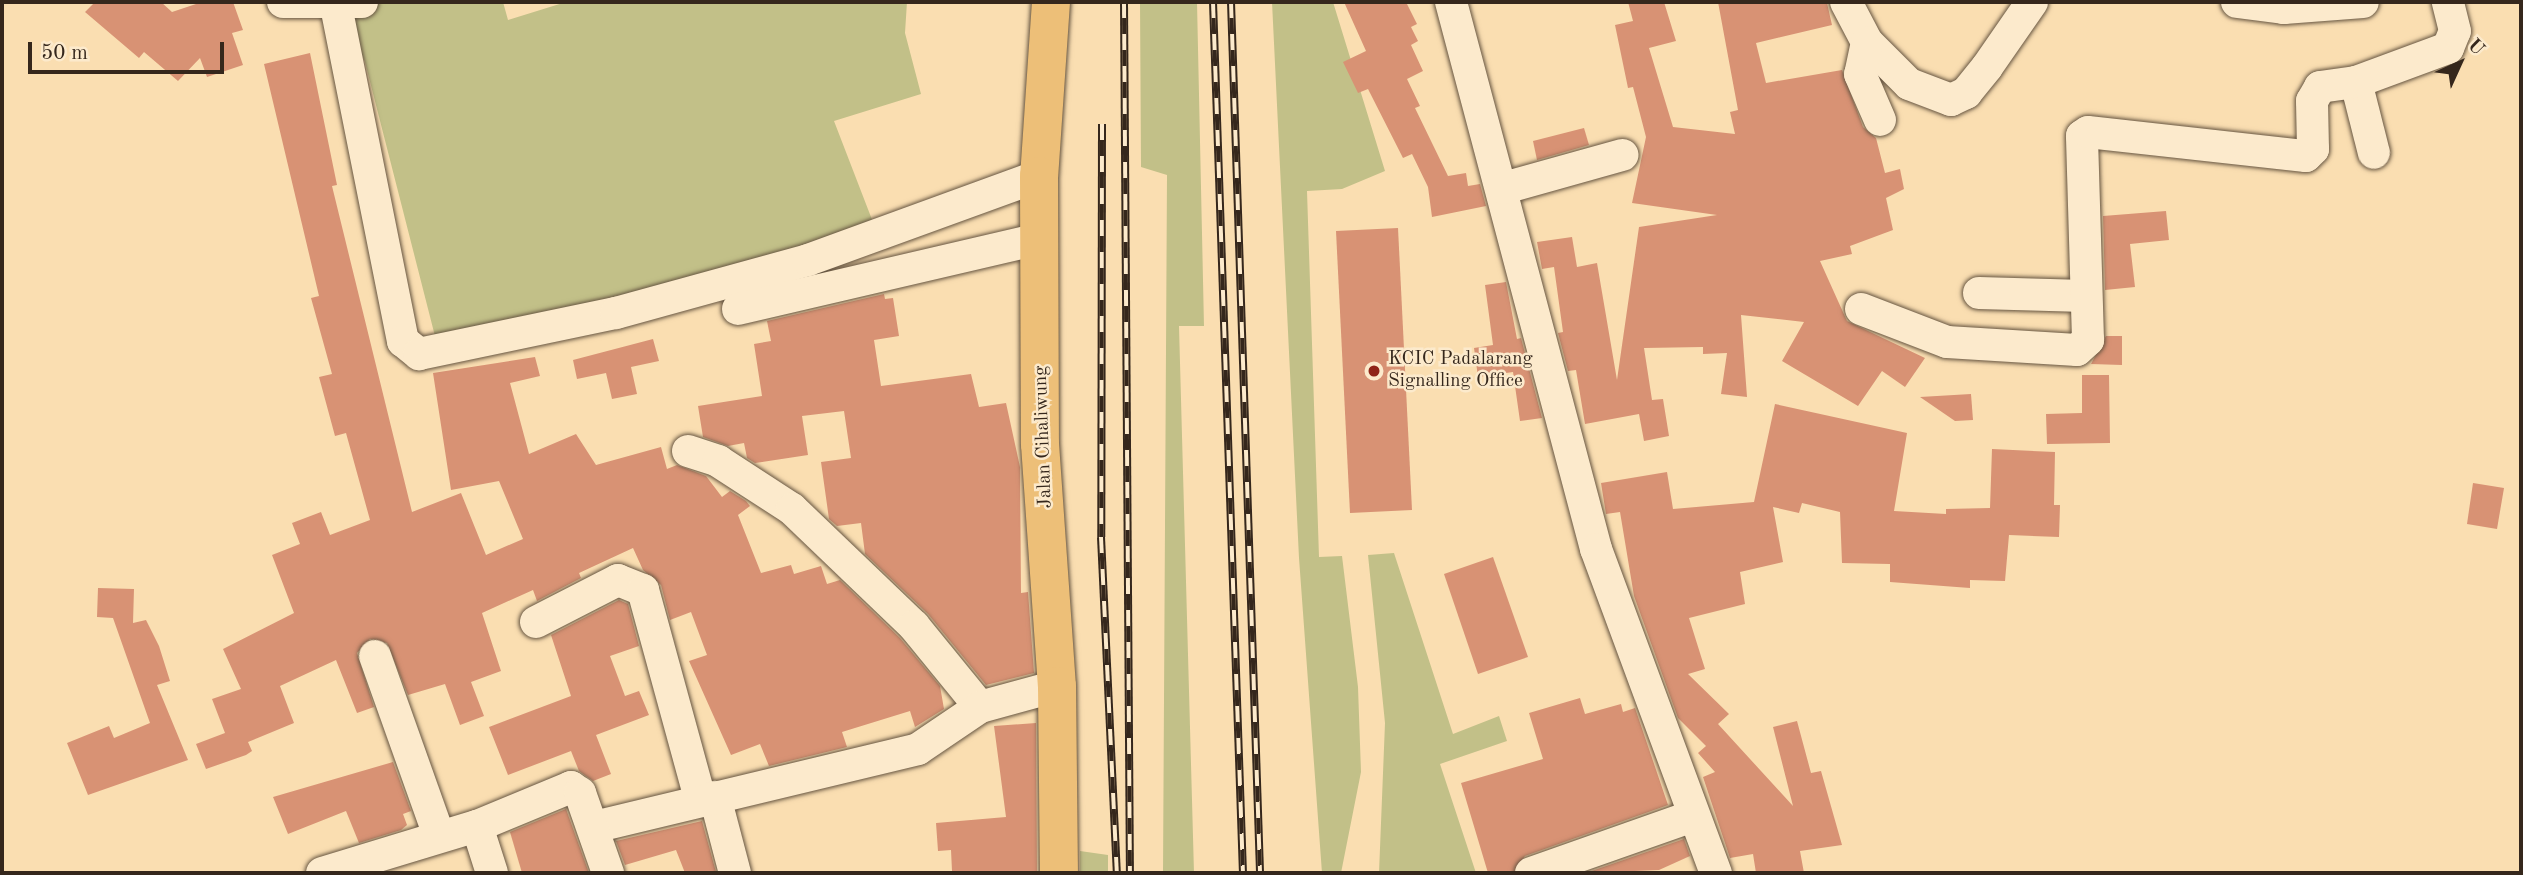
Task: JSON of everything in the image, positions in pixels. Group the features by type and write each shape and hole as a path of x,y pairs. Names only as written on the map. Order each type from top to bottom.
{"highway":[{"name":"Jalan Cihaliwung","path":"1051,2 1040,176 1040,444 1057,686 1059,873"}],"street":[{"path":"283,2 349,4 402,341 419,354 616,313 808,260 1040,176"},
{"path":"1451,2 1504,188 1596,549 1716,873"},
{"path":"1846,2 1867,42 1909,84 1955,100 1987,67 2032,2"},
{"path":"2237,2 2284,8 2363,2"},
{"path":"1861,309 1947,342 2077,350 2088,340 2082,136 2088,132 2306,156 2313,149 2314,94 2320,88 2356,82 2448,48 2455,31 2448,2"},
{"path":"1867,42 1860,74 1880,120"},
{"path":"2356,82 2374,153"},
{"path":"1504,188 1622,155"},
{"path":"738,309 1042,238"},
{"path":"1979,293 2085,296"},
{"path":"688,451 757,484 822,535 914,626 980,708"},
{"path":"536,622 618,580 643,590 708,798 735,873"},
{"path":"375,656 439,836"},
{"path":"594,827 708,798 786,785 918,749 980,708 1057,686"},
{"path":"322,873 477,825 571,787 580,793 608,873"},
{"path":"1531,873 1693,816"},
{"path":"477,825 492,873"}],"shaded area":[{"path":"339,2 503,2 508,20 566,2 907,2 905,33 921,94 834,121 876,230 437,344 365,62"},
{"path":"1140,2 1197,2 1204,326 1179,326 1194,873 1163,873 1167,175 1141,167"},
{"path":"1272,2 1333,2 1385,171 1342,189 1307,191 1319,557 1342,556 1358,687 1361,772 1341,873 1322,873 1299,558"},
{"path":"1394,553 1453,734 1499,716 1507,741 1440,764 1476,873 1379,873 1385,723 1368,555"},
{"path":"1080,851 1108,855 1108,873 1080,873"}],"building":[{"path":"95,2 161,2 172,12 202,2 233,2 243,30 232,33 243,65 207,77 200,58 178,81 144,52 139,58 85,12"},
{"path":"1344,2 1406,2 1417,24 1411,27 1418,41 1411,45 1423,71 1407,79 1420,106 1415,108 1448,176 1466,173 1468,186 1480,184 1486,206 1432,217 1428,187 1412,154 1403,158 1368,89 1358,93 1343,62 1366,51"},
{"path":"1628,2 1664,2 1676,41 1649,48 1673,127 1735,134 1730,112 1738,110 1718,2 1827,3 1832,25 1756,43 1766,83 1842,70 1863,127 1876,138 1885,173 1900,169 1904,189 1886,198 1893,230 1850,246 1852,254 1820,261 1847,321 1925,358 1905,387 1882,371 1858,406 1782,361 1804,322 1741,315 1747,397 1721,394 1727,353 1703,354 1703,347 1644,348 1652,400 1663,399 1669,436 1644,441 1639,414 1585,424 1576,370 1568,371 1558,333 1563,332 1554,267 1542,269 1537,242 1572,237 1577,267 1597,263 1617,380 1639,227 1717,215 1632,203 1646,137 1633,87 1628,88 1615,25 1633,21"},
{"path":"310,53 337,185 332,186 412,512 461,493 486,555 523,539 499,481 451,490 433,373 535,357 540,376 510,383 529,454 576,434 596,465 661,447 667,469 677,465 706,476 722,497 730,491 750,506 738,515 761,573 791,565 794,574 821,566 827,584 840,580 900,638 940,686 944,709 915,727 910,711 842,732 847,747 769,766 760,744 731,755 689,661 707,655 691,612 670,620 661,585 643,570 633,548 579,573 581,578 537,601 533,590 482,613 501,671 471,682 484,716 460,725 445,684 408,695 387,643 370,639 357,653 374,707 357,713 336,660 280,686 294,723 248,742 252,751 246,755 206,769 196,744 225,733 212,699 241,689 223,649 294,613 272,555 300,544 292,523 321,512 330,535 370,520 346,433 335,436 319,377 332,374 311,298 319,296 264,64"},
{"path":"1584,128 1589,145 1537,160 1533,141"},
{"path":"2166,211 2169,240 2130,244 2135,287 2105,290 2103,216"},
{"name":"KCIC Padalarang Signalling Office","path":"1398,228 1412,510 1350,513 1336,231"},
{"path":"1506,282 1517,339 1521,338 1542,418 1520,421 1513,372 1478,377 1474,348 1493,345 1485,285"},
{"path":"884,294 885,299 893,298 899,336 874,340 881,386 971,374 979,407 1006,403 1020,467 1021,593 1028,592 1034,673 986,685 928,614 865,554 861,523 837,526 829,519 821,462 851,458 844,411 802,416 808,455 755,463 747,458 744,443 728,446 703,437 698,406 762,396 754,344 771,341 767,321"},
{"path":"2106,336 2122,336 2122,365 2091,364"},
{"path":"653,339 659,361 631,367 637,394 612,399 606,373 577,379 573,360"},
{"path":"2082,375 2109,375 2110,443 2047,444 2046,414 2082,413"},
{"path":"1971,394 1973,420 1955,421 1920,397"},
{"path":"1775,404 1907,433 1894,511 1946,514 1946,509 1990,508 1992,449 2055,452 2054,505 2060,505 2059,537 2009,535 2005,581 1970,580 1970,588 1890,582 1890,564 1842,563 1840,512 1802,503 1799,513 1773,507 1783,562 1740,572 1745,604 1689,618 1705,669 1688,674 1729,714 1718,724 1793,806 1773,727 1797,721 1811,773 1821,771 1842,845 1800,851 1804,873 1756,873 1753,854 1730,858 1703,777 1715,772 1698,753 1706,746 1678,718 1634,596 1620,512 1606,514 1601,483 1667,472 1673,509 1754,502"},
{"path":"2473,483 2504,488 2497,529 2467,524"},
{"path":"1493,557 1528,657 1478,674 1444,574"},
{"path":"98,588 134,589 133,623 146,620 159,646 170,681 157,685 188,760 88,795 67,743 109,726 114,738 150,723 113,618 97,617"},
{"path":"619,600 628,604 639,646 610,656 625,696 639,691 649,715 596,735 611,774 593,781 579,771 571,751 508,775 489,727 571,696 551,635"},
{"path":"1580,698 1585,714 1621,704 1623,712 1635,708 1668,805 1525,856 1513,873 1488,873 1461,783 1543,759 1529,713"},
{"path":"1036,723 1037,873 952,871 951,850 938,851 936,823 1006,817 994,726"},
{"path":"393,762 411,811 403,814 407,825 401,830 359,843 346,811 288,834 273,797"},
{"path":"566,809 589,873 522,873 510,832"},
{"path":"702,821 716,872 685,873 676,850 625,865 616,841"},
{"path":"1684,839 1690,856 1659,870 1586,873"}],"railway":[{"path":"1124,2 1130,873"},
{"path":"1213,2 1243,873"},
{"path":"1231,2 1260,873"},
{"path":"1102,124 1101,537 1117,873"}],"place":[{"name":"KCIC Padalarang Signalling Office","path":"1374,371"}]}
